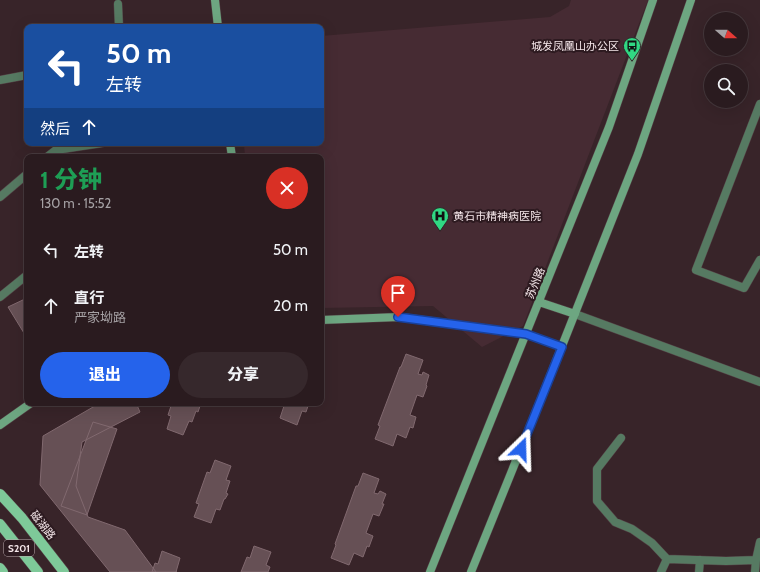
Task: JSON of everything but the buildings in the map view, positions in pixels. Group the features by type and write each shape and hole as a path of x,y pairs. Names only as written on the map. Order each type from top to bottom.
{"main road":[{"path":"215,0 218,24"},
{"name":"苏州路","path":"430,572 609,127 653,0"},
{"path":"471,572 638,154 691,0"},
{"path":"539,302 575,314"},
{"path":"324,320 398,317 526,334 562,347"},
{"path":"0,425 27,406"},
{"name":"磁湖路","path":"0,494 22,518 64,572"},
{"name":"S201","path":"0,524 38,572"},
{"name":"S201","path":"0,568 3,572"}],"street":[{"path":"118,4 119,24"},
{"path":"0,80 24,76"},
{"path":"760,104 696,270 744,288 760,260"},
{"path":"0,197 24,177"},
{"path":"0,297 24,277"},
{"path":"575,314 760,382"},
{"path":"621,438 597,469 597,501 615,522 632,529 652,543 667,560 756,560"},
{"path":"755,572 760,542"},
{"path":"660,572 667,560"},
{"path":"699,572 700,560"}],"shaded area":[{"name":"黄石市精神病医院","path":"571,0 648,0 523,326 482,347 433,306 324,308 324,154 245,154 244,146 324,146 324,36 550,17 569,6"}],"place":[{"name":"城发凤凰山办公区","path":"632,61"},
{"name":"黄石市精神病医院","path":"440,231"}],"route":[{"path":"398,317 526,334 562,347 521,449"}]}
